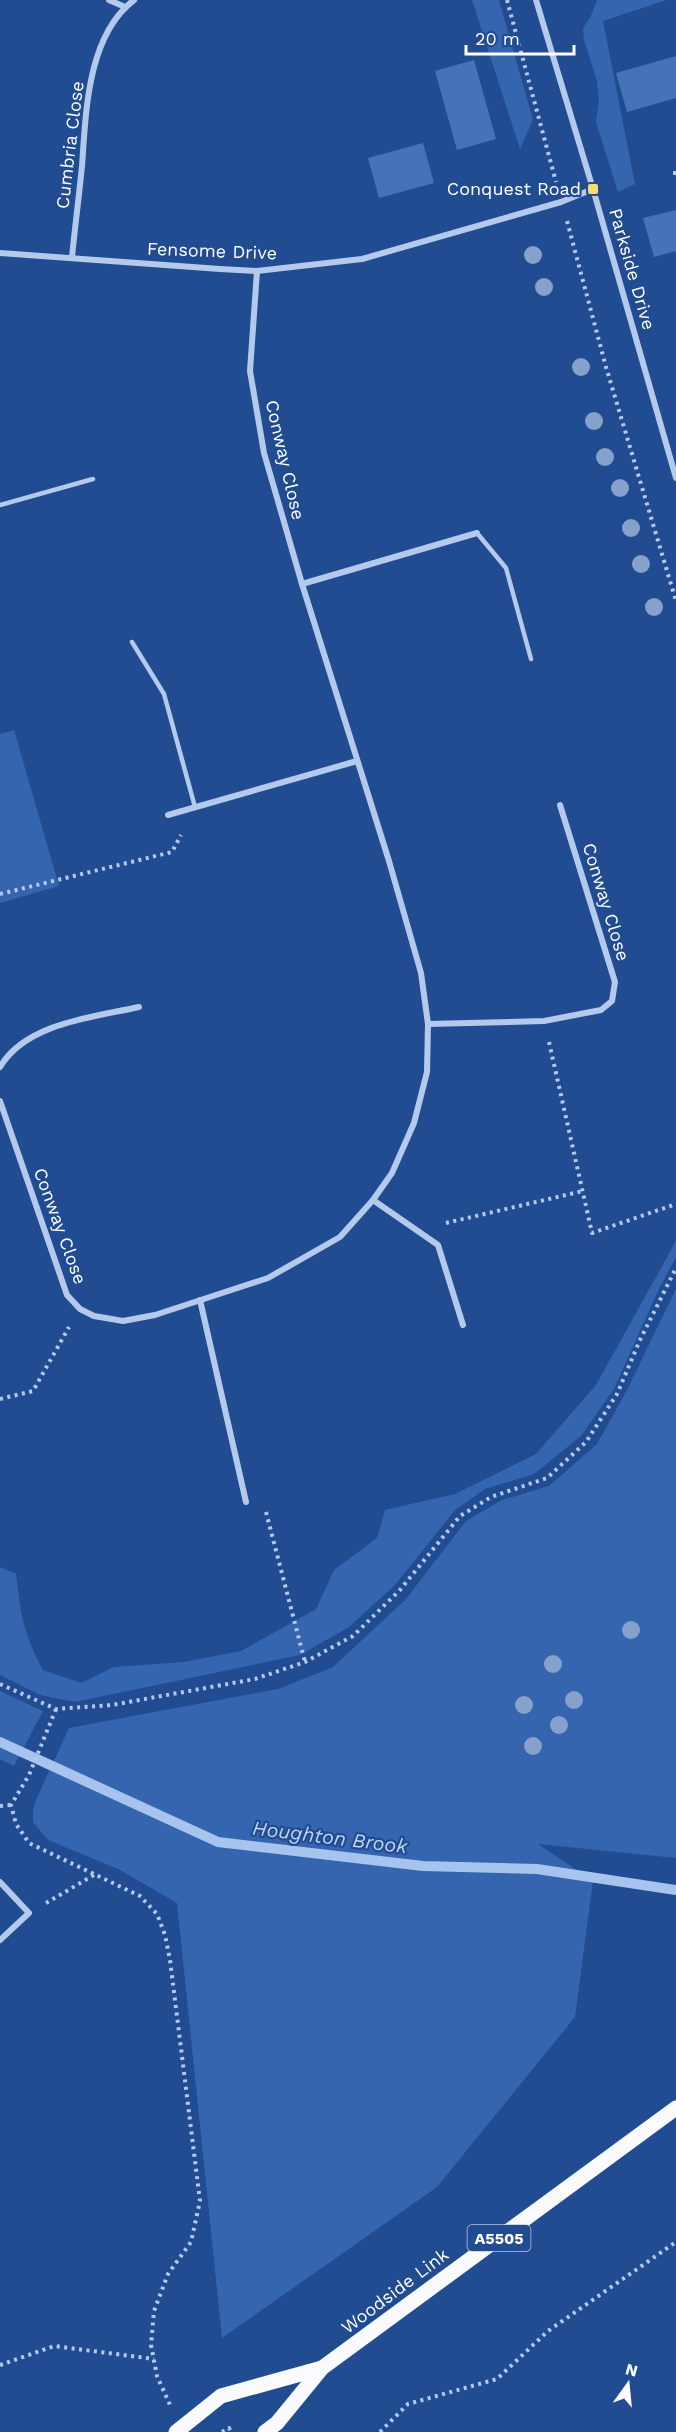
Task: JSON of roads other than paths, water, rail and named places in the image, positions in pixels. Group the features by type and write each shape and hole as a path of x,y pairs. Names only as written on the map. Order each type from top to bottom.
{"main road":[{"name":"Woodside Link","path":"265,2432 277,2423 322,2368 676,2108"},
{"path":"176,2432 221,2396 322,2368"}],"street":[{"path":"109,0 125,7"},
{"name":"Cumbria Close","path":"72,257 86,107 91,79 110,26 125,7 134,0"},
{"name":"Parkside Drive","path":"536,0 676,478"},
{"name":"Fensome Drive","path":"0,253 188,268 257,271 362,258 561,202 593,189"},
{"name":"Conway Close","path":"0,1101 67,1295 80,1308 94,1316 123,1322 155,1315 268,1278 340,1237 373,1200 392,1173 414,1123 427,1072 428,1024 421,973 264,453 250,371 257,271"},
{"path":"302,584 477,533"},
{"path":"168,814 357,761"},
{"name":"Conway Close","path":"428,1024 544,1021 601,1010 612,1001 615,982 560,805"},
{"path":"0,1067 15,1049 60,1024 139,1007"},
{"path":"373,1200 438,1245 463,1325"},
{"path":"200,1300 246,1502"},
{"path":"0,1882 29,1913 0,1940"}],"lane":[{"path":"0,505 93,479"},
{"path":"477,533 506,568 531,658"},
{"path":"132,642 164,694 195,807"}],"waterway":[{"name":"Houghton Brook","path":"0,1742 218,1842 423,1866 537,1869 676,1890"}],"place":[{"name":"Conquest Road","path":"593,189"}]}
